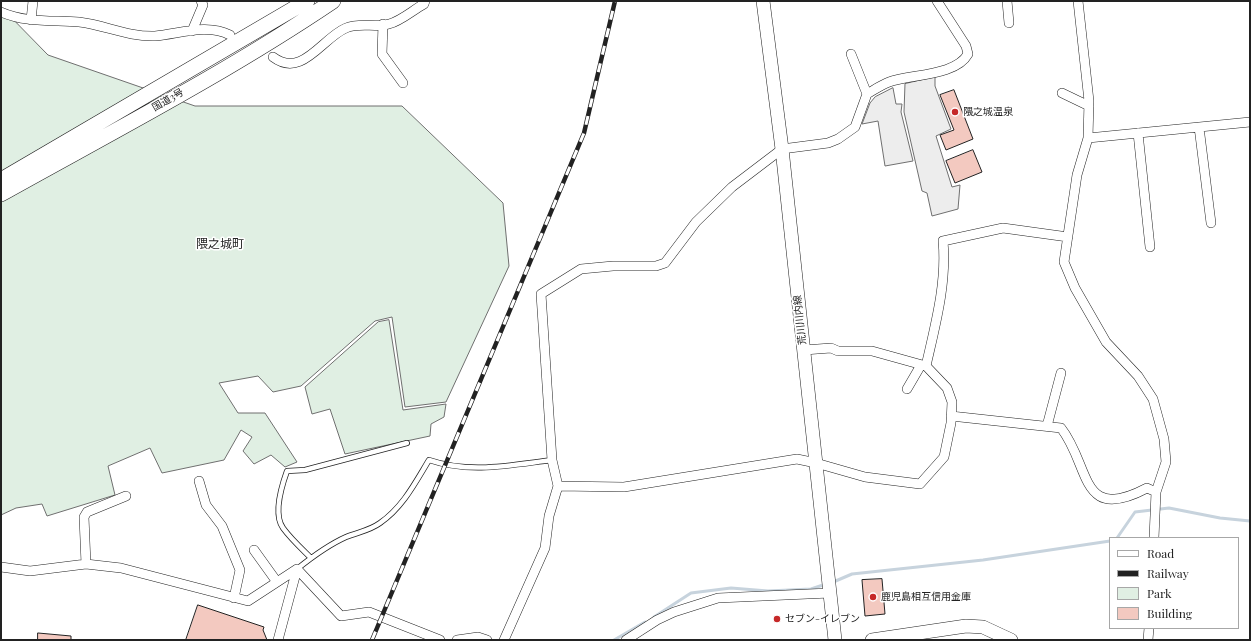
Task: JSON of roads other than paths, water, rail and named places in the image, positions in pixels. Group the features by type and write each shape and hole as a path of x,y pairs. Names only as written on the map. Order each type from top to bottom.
{"highway":[{"name":"国道3号","path":"1,180 307,1"},
{"name":"国道3号","path":"1,194 175,97 302,22 333,1"}],"main road":[{"name":"荒川川内線","path":"764,1 782,149 835,640"},
{"path":"872,640 966,626 983,627 1011,640"}],"street":[{"path":"31,20 33,1"},
{"path":"192,31 203,5 201,1"},
{"path":"273,57 281,63 292,64 306,58 345,28 357,25 389,24 425,1"},
{"path":"504,640 545,548 548,516 558,486 552,460 542,294 581,269 613,266 656,266 665,263 696,222 747,175 782,149 828,143 855,127 867,94 889,82 951,68 964,61 968,54 966,46 937,1"},
{"path":"1007,1 1009,23"},
{"path":"1078,1 1089,106 1088,138 1077,175 1064,262 1075,288 1106,342 1138,376 1153,399 1164,439 1166,462 1154,502 1154,537"},
{"path":"1,12 14,18 81,22 130,35 154,36 211,29 230,35"},
{"path":"383,24 382,54 403,83"},
{"path":"851,54 867,94"},
{"path":"1062,93 1089,106"},
{"path":"1088,138 1250,122"},
{"path":"1199,127 1211,223"},
{"path":"1138,133 1150,247"},
{"path":"907,389 923,366 938,312 945,263 943,241 1003,228 1068,237"},
{"path":"558,486 624,487 797,459 865,477 920,484 944,457 952,402 947,388 923,366 872,351 838,351 831,348 804,350"},
{"path":"1047,426 1061,373"},
{"path":"951,416 1061,428 1071,440 1087,482 1096,495 1114,501 1129,497 1147,488 1156,492"},
{"path":"199,481 206,505 222,526 240,570 234,598"},
{"path":"86,564 84,517 86,512 126,496"},
{"path":"254,550 278,582"},
{"path":"1,567 30,571 86,564 121,568 248,601 297,569"},
{"path":"278,640 297,569"},
{"path":"297,569 340,616 369,612 440,640"},
{"path":"626,640 656,620 674,612 718,598 829,587"},
{"path":"1148,640 1149,629"},
{"path":"457,640 478,637 487,640"}],"lane":[{"path":"311,558 282,527 279,514 281,488 288,470 305,470 407,443"},
{"path":"297,569 311,558 347,537 365,532 384,520 406,498 429,460 444,466 482,469 552,460"}],"waterway":[{"path":"1118,537 1135,512 1169,508 1220,518 1250,521"},
{"path":"831,583 852,574 983,560 1109,541"},
{"path":"654,617 691,593 731,588 768,591 811,589 826,584"},
{"path":"614,640 645,622"}],"railway":[{"path":"372,640 584,133 615,1"}],"place":[{"name":"隈之城温泉","path":"955,112"},
{"name":"鹿児島相互信用金庫","path":"873,597"},
{"name":"セブン-イレブン","path":"777,619"}],"district":[{"name":"隈之城町","path":"220,244"}]}
